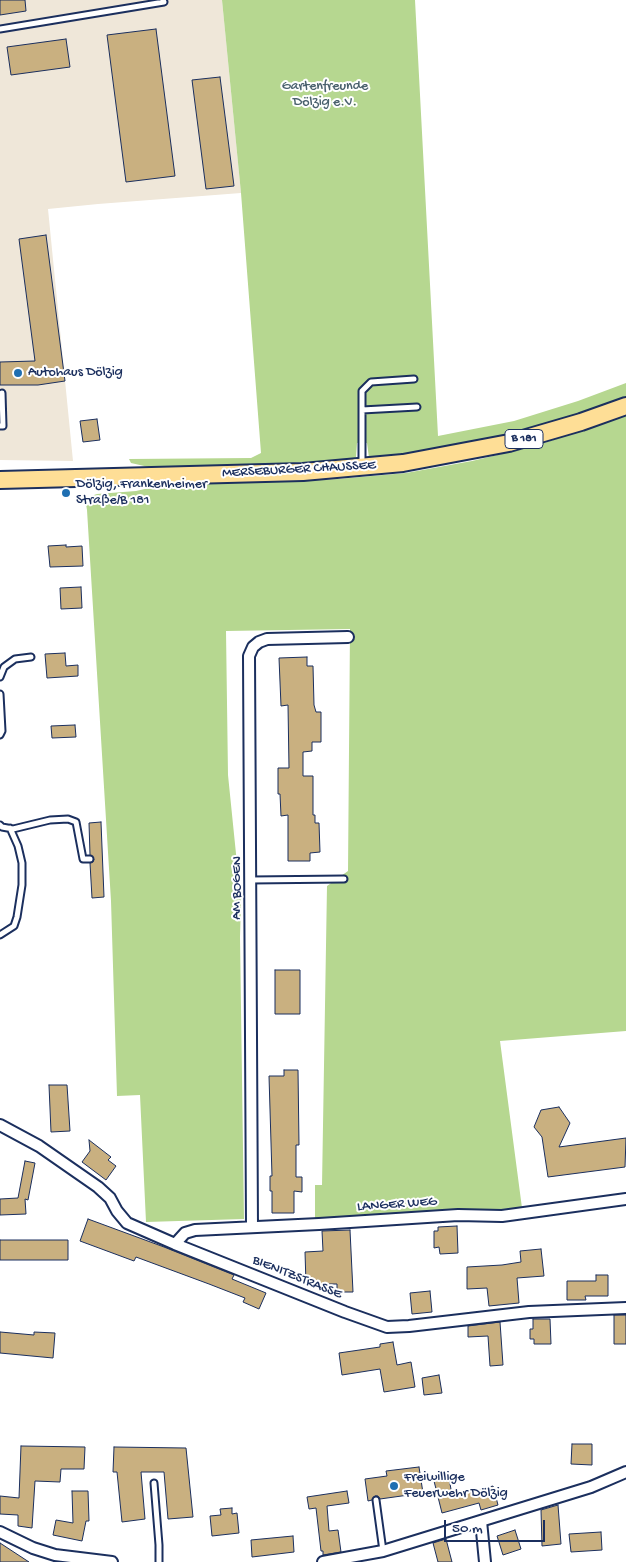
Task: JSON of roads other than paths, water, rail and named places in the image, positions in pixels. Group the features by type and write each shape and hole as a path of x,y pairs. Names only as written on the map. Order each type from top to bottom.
{"main road":[{"name":"MERSEBURGER CHAUSSEE","path":"0,480 242,474 362,468 418,461 476,450 544,434 626,406"}],"street":[{"name":"AM BOGEN","path":"252,1226 252,880 249,656 253,647 258,642 267,639 348,637"},
{"name":"BIENITZSTRASSE","path":"0,1125 39,1146 98,1187 110,1198 116,1211 127,1223 345,1312 388,1327 529,1312 626,1308"},
{"name":"LANGER WEG","path":"175,1244 185,1233 195,1230 328,1224 458,1215 502,1216 626,1199"},
{"path":"324,1562 383,1551 591,1487 626,1472"},
{"path":"481,1521 485,1562"},
{"path":"0,1532 32,1548 55,1555 112,1562"}],"lane":[{"path":"0,29 164,2 163,0"},
{"path":"362,468 362,391 371,382 414,379"},
{"path":"0,426 4,426 2,393"},
{"path":"362,410 417,407"},
{"path":"0,677 4,667 15,659 31,657"},
{"path":"0,694 2,731 0,735"},
{"path":"0,825 10,828 28,826 50,820 68,819 76,822 84,859 90,858"},
{"path":"0,935 14,926 18,918 22,885 20,854 10,828"},
{"path":"252,880 344,880"},
{"path":"154,1483 159,1545 158,1562"},
{"path":"376,1500 383,1551"}],"place":[{"name":"Autohaus Dölzig","path":"18,373"},
{"name":"Dölzig, Frankenheimer Straße/B 181","path":"66,493"},
{"name":"Freiwillige Feuerwehr Dölzig","path":"394,1486"}],"park label":[{"name":"Gartenfreunde Dölzig e.V.","path":"325,95"}]}
